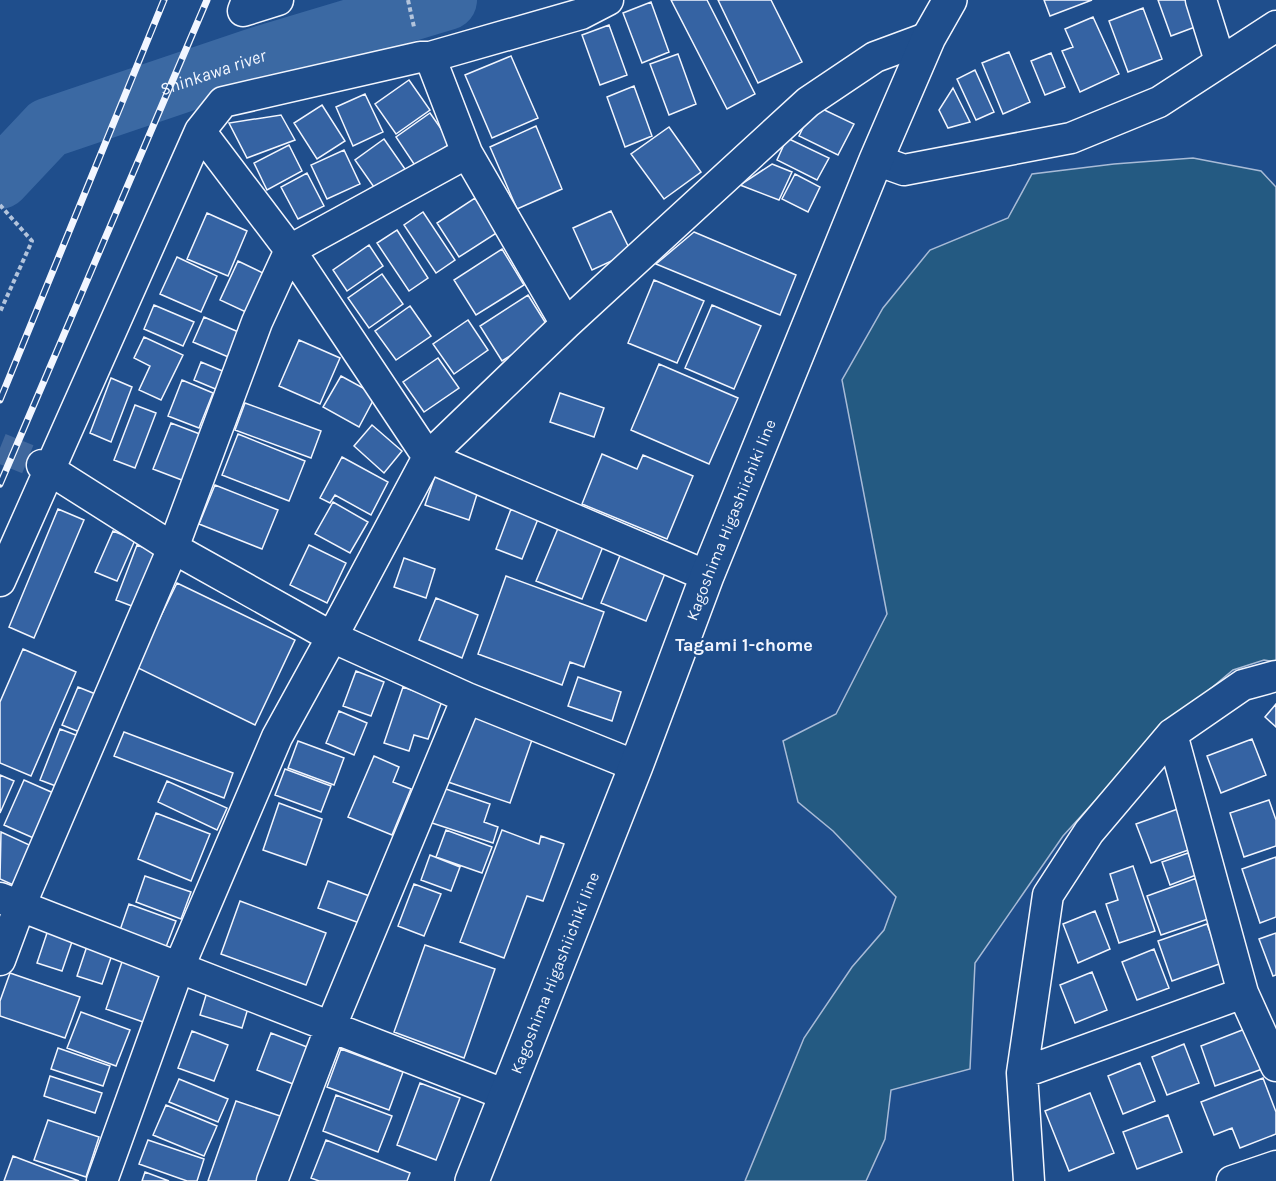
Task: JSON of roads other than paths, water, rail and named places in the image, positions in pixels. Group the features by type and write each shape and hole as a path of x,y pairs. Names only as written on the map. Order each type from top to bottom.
{"main road":[{"name":"Kagoshima Higashiichiki line","path":"472,1181 636,766 707,576 876,160 929,37 950,0"}],"street":[{"path":"248,0 243,11 278,0"},
{"path":"0,581 46,468 200,131 223,102 420,57 430,57 581,14 608,0"},
{"path":"1201,0 1220,61"},
{"path":"876,160 904,170 1071,138 1159,102 1276,26"},
{"path":"102,1181 179,967 277,737 333,637 428,457 566,324 808,102 875,57 929,37"},
{"path":"430,57 467,153 566,324"},
{"path":"200,131 290,250 428,457 707,576"},
{"path":"0,960 10,902 172,548 257,322 290,250 467,153"},
{"path":"46,468 172,548 333,637 467,698 636,766"},
{"path":"1029,1181 1022,1073 1048,896 1089,832 1172,734 1243,685 1276,676"},
{"path":"272,1181 331,1026 467,698"},
{"path":"1172,734 1244,993 1276,1066"},
{"path":"10,902 506,1095"},
{"path":"1022,1073 1244,993"},
{"path":"1232,1181 1276,1166"}],"waterway":[{"name":"Shinkawa river","path":"0,179 48,128 258,57 447,0"}],"tunnel":[{"path":"0,448 42,465"}],"railway":[{"path":"0,400 164,0"},
{"path":"0,484 207,0"}],"district":[{"name":"Tagami 1-chome","path":"744,645"}]}
